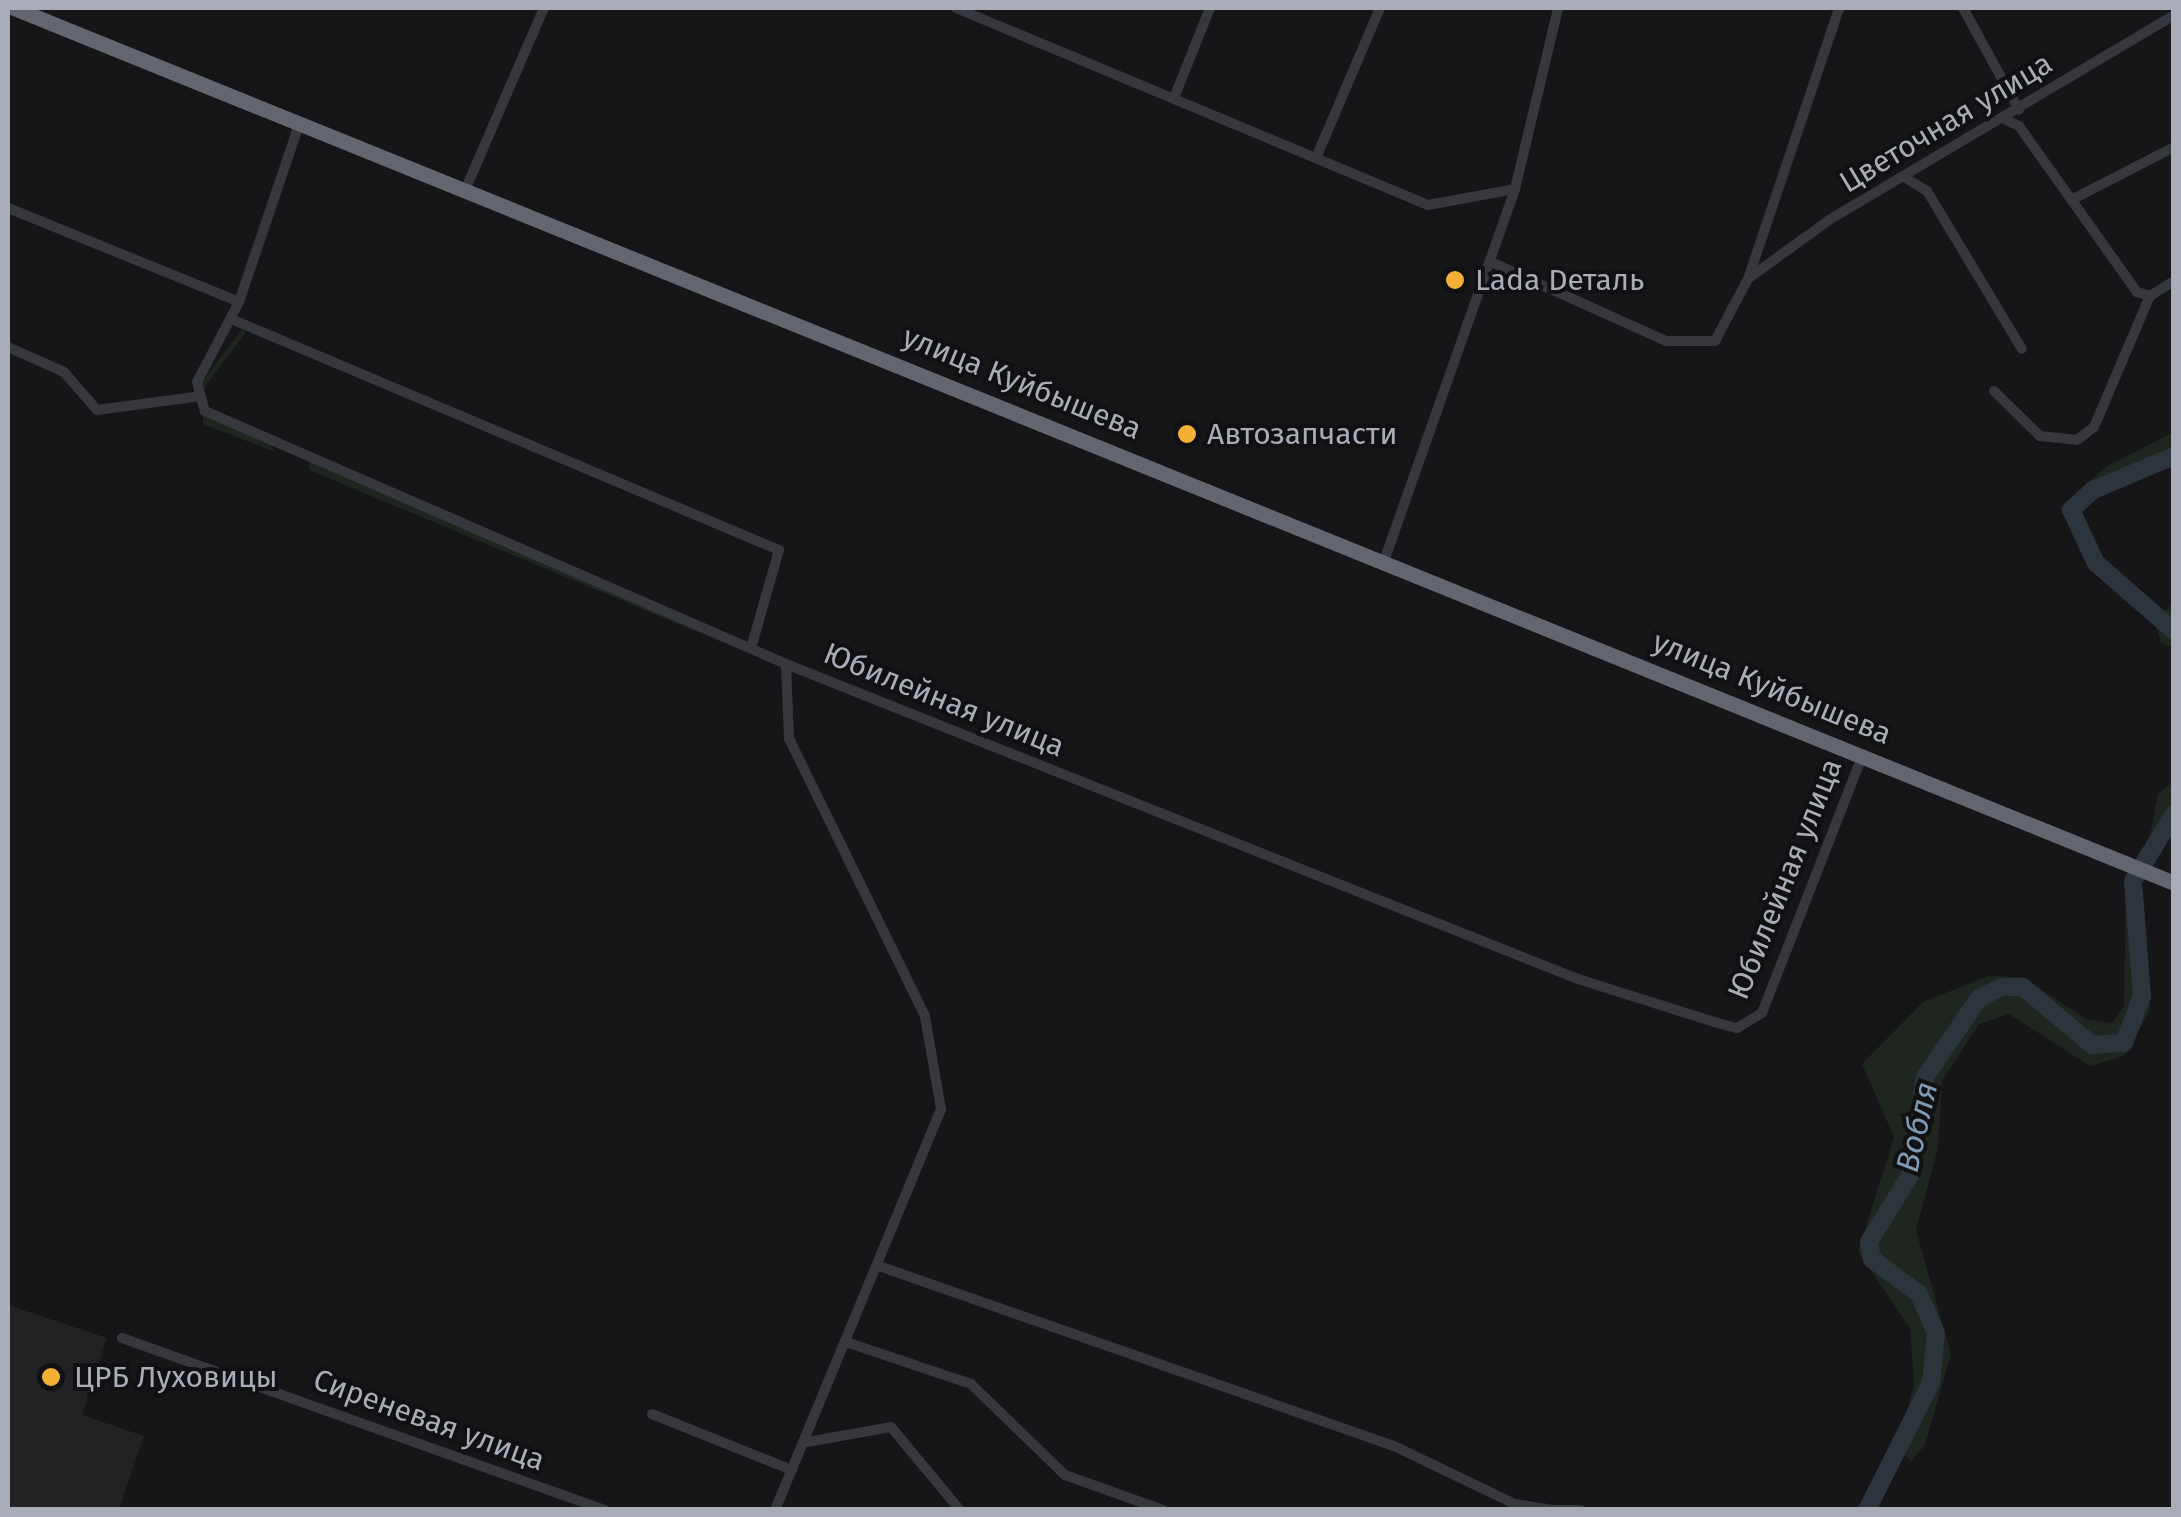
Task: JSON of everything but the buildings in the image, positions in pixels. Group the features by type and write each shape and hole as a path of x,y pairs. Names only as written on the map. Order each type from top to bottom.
{"highway":[{"name":"улица Куйбышева","path":"14,8 466,188 1383,564 1864,753 2174,882"}],"street":[{"path":"466,188 544,8"},
{"path":"956,8 1442,208 1515,189"},
{"path":"1174,98 1210,8"},
{"path":"1316,158 1380,8"},
{"path":"1383,564 1515,189 1558,8"},
{"path":"1491,262 1684,348 1728,330 1839,8"},
{"path":"1963,8 2019,110"},
{"name":"Цветочная улица","path":"1748,279 2174,15"},
{"path":"2004,119 2019,126 2137,292 2150,296"},
{"path":"8,347 64,372 96,410 195,396 239,302 299,124"},
{"path":"2072,198 2096,194 2174,148"},
{"path":"1906,178 1927,192 2022,349"},
{"path":"8,208 239,302"},
{"path":"1994,391 2040,436 2077,440 2094,427 2150,296 2174,281"},
{"path":"231,319 779,550 751,648"},
{"name":"Юбилейная улица","path":"195,396 205,411 786,664 1578,979 1737,1028 1762,1013 1864,753"},
{"path":"776,1510 808,1442 941,1109 935,1056 900,956 789,739 786,664"},
{"path":"879,1266 1394,1446 1514,1504 1581,1510"},
{"name":"Сиреневая улица","path":"122,1338 606,1510"},
{"path":"846,1342 971,1384 1064,1475 1163,1510"},
{"path":"652,1414 792,1470"},
{"path":"808,1442 891,1427 960,1510"}],"shaded area":[{"path":"242,329 246,332 201,392 197,389"},
{"path":"203,415 271,444 275,452 203,424"},
{"path":"2173,432 2173,463 2094,495 2091,480 2106,467"},
{"path":"309,459 750,654 309,470"},
{"path":"2173,604 2173,648 2161,643 2154,619"},
{"path":"2173,782 2173,838 2150,835 2158,794"},
{"path":"2126,887 2144,903 2150,1011 2124,1056 2090,1066 2009,1014 1979,1024 1942,1081 1938,1148 1916,1230 1951,1354 1925,1445 1911,1461 1896,1448 1914,1385 1910,1328 1858,1252 1894,1137 1862,1064 1923,1002 1988,976 2022,977 2086,1019 2112,1023 2124,1006"},
{"name":"ЦРБ Луховицы","path":"8,1305 107,1338 82,1415 144,1436 119,1509 8,1509"}],"waterway":[{"name":"Вобля","path":"2174,456 2093,490 2071,510 2096,563 2174,631"},
{"name":"Вобля","path":"1867,1510 1931,1383 1936,1333 1919,1294 1872,1259 1869,1242 1910,1175 1925,1077 1979,998 2002,987 2023,987 2092,1045 2124,1043 2142,996 2133,881 2174,814"}],"place":[{"name":"Lada Dеталь","path":"1455,280"},
{"name":"Автозапчасти","path":"1187,434"},
{"name":"ЦРБ Луховицы","path":"51,1377"}]}
